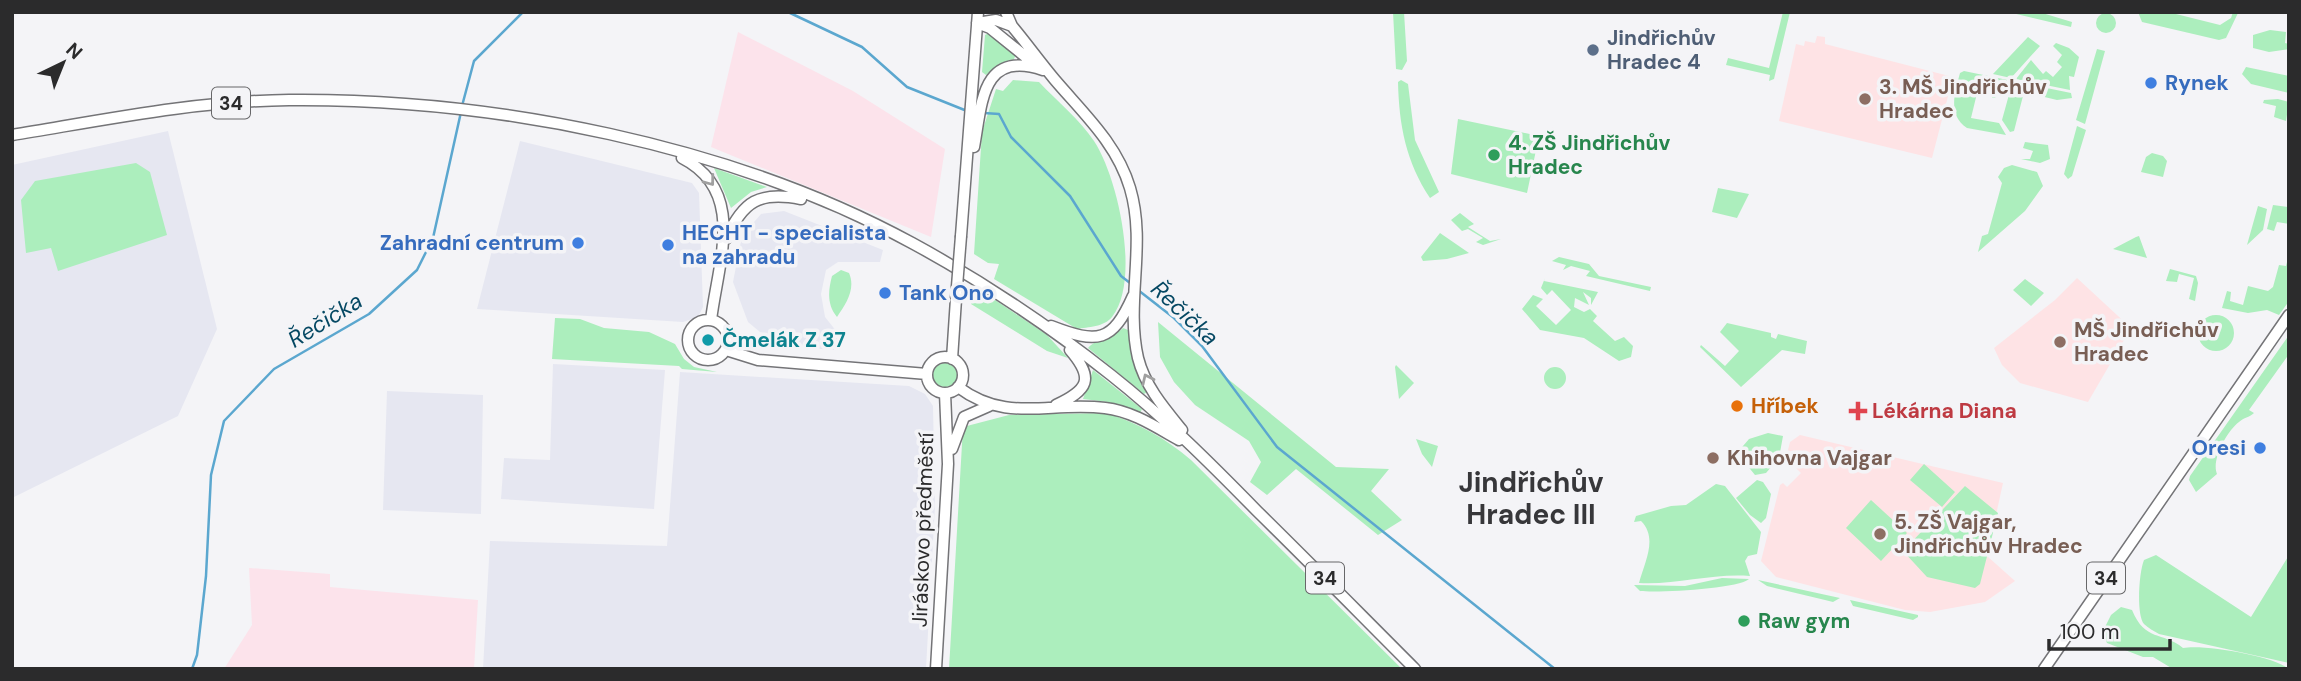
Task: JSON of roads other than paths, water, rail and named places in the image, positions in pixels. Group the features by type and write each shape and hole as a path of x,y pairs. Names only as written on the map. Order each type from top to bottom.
{"main road":[{"path":"1006,12 1012,26 1054,79 1100,130 1130,186 1139,237 1135,293 1137,347 1142,368 1156,397 1197,451"},
{"path":"978,18 996,20 1012,26"},
{"path":"978,18 1054,79"},
{"path":"952,359 978,18"},
{"path":"964,201 981,100 989,81 1006,66 1020,65 1043,70"},
{"name":"34","path":"12,135 140,113 251,102 334,101 452,108 553,123 654,145 710,161 825,204 912,243 1039,322 1114,377 1197,451 1415,669"},
{"path":"654,145 692,164 714,184 724,214 723,244 711,320"},
{"path":"723,244 739,213 757,200 782,196 825,204"},
{"path":"1039,322 1073,335 1103,336 1120,323 1135,293"},
{"name":"34","path":"2044,669 2289,315"},
{"path":"726,350 727,332 719,323 701,321 691,329 690,347 698,357 710,360 726,350 758,360 927,374"},
{"path":"1052,407 1078,394 1086,380 1079,361 1057,335"},
{"path":"952,359 960,365 963,374 958,387 945,393 934,389 927,374 936,360 952,359"},
{"path":"958,387 989,406 1002,409 1113,409 1137,417 1197,451"},
{"name":"Jiráskovo předměstí","path":"936,669 948,464 945,393"},
{"path":"948,464 956,430 964,417 989,406"}],"waterway":[{"name":"Řečička","path":"462,106 474,61 523,12"},
{"name":"Řečička","path":"788,12 862,47 907,87 967,111"},
{"name":"Řečička","path":"192,669 197,655 206,576 211,475 224,421 274,369 369,314 417,270 433,238 461,112"},
{"name":"Řečička","path":"984,113 999,114 1011,137 1070,196 1121,276 1130,283"},
{"name":"Řečička","path":"1138,290 1174,318 1202,346 1277,447 1555,669"}],"place":[{"name":"Jindřichův Hradec 4","path":"1593,50"},
{"name":"Rynek","path":"2151,83"},
{"name":"3. MŠ Jindřichův Hradec","path":"1865,99"},
{"name":"4. ZŠ Jindřichův Hradec","path":"1494,155"},
{"name":"Zahradní centrum","path":"578,243"},
{"name":"HECHT - specialista na zahradu","path":"668,245"},
{"name":"Tank Ono","path":"885,293"},
{"name":"Čmelák Z 37","path":"708,340"},
{"name":"MŠ Jindřichův Hradec","path":"2060,342"},
{"name":"Hříbek","path":"1737,406"},
{"name":"Lékárna Diana","path":"1858,411"},
{"name":"Oresi","path":"2260,448"},
{"name":"Khihovna Vajgar","path":"1713,458"},
{"name":"5. ZŠ Vajgar, Jindřichův Hradec","path":"1880,534"},
{"name":"Raw gym","path":"1744,621"}],"district":[{"name":"Jindřichův Hradec III","path":"1531,498"}]}
